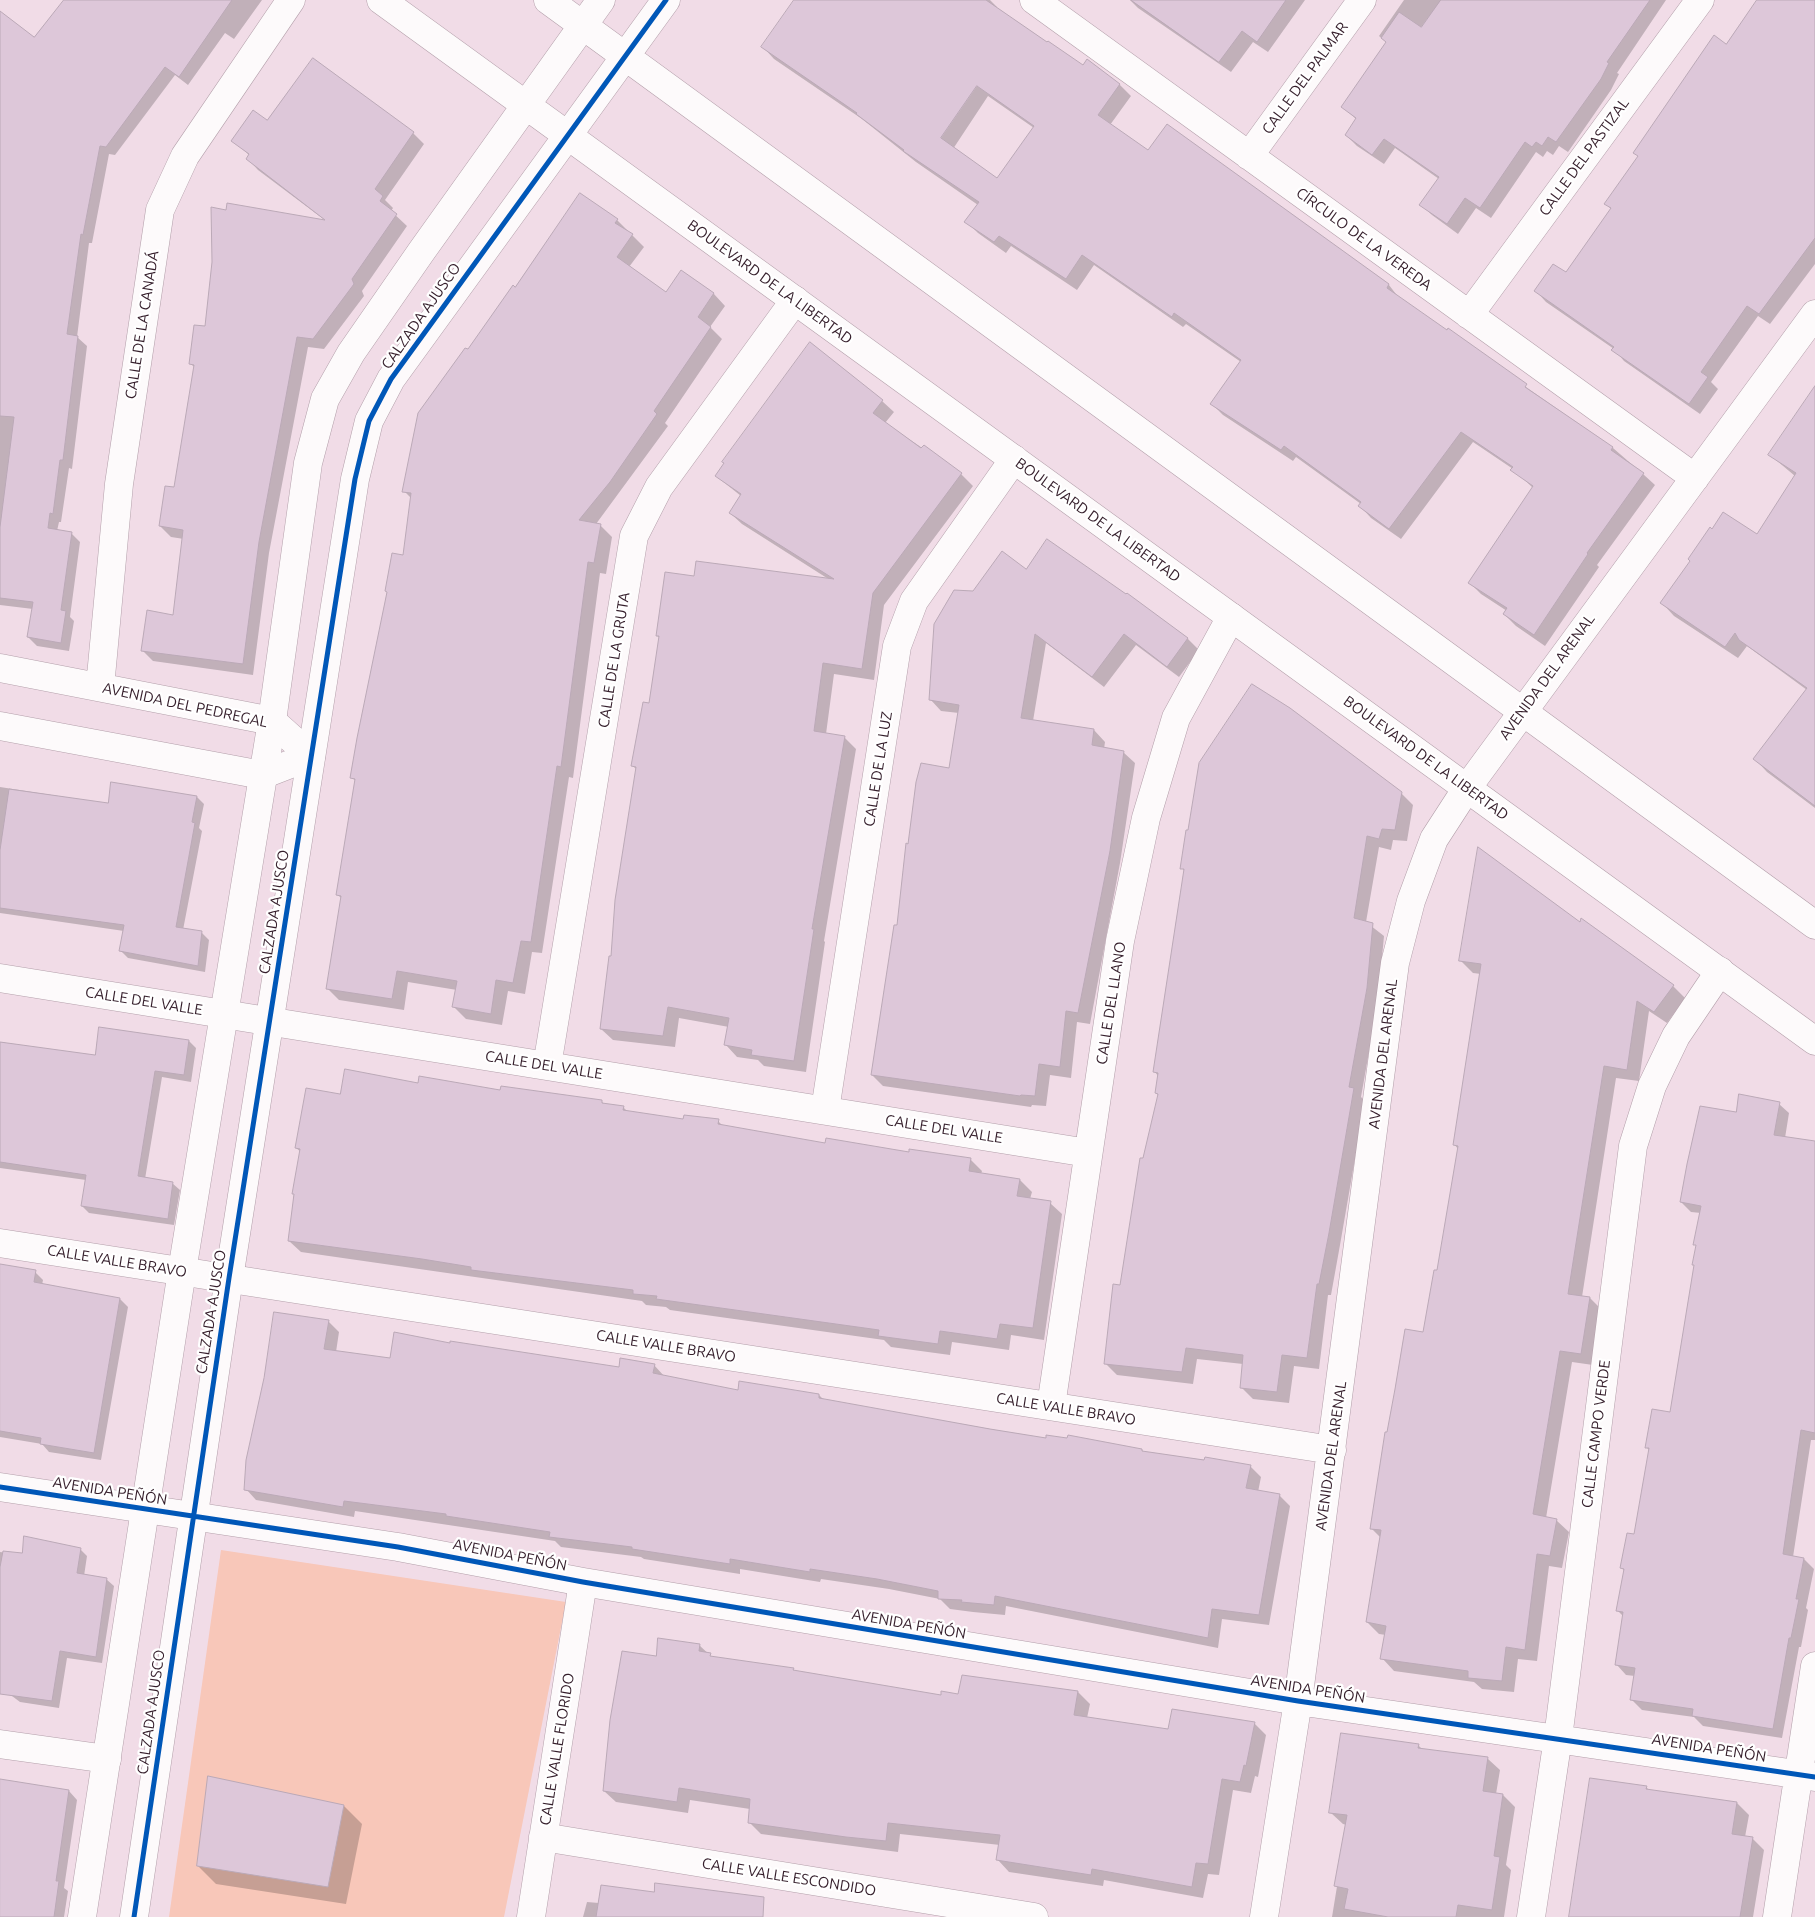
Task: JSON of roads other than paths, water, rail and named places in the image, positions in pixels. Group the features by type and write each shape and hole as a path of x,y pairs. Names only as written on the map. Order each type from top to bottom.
{"street":[{"name":"CALLE DE LA CANADÁ","path":"100,688 120,484 160,210 185,156 291,0"},
{"name":"BOULEVARD DE LA LIBERTAD","path":"381,0 1815,1041"},
{"path":"548,0 624,58 1815,925"},
{"path":"82,1917 182,1271 272,721 308,463 325,399 351,353 601,0"},
{"name":"CALZADA AJUSCO","path":"134,1917 229,1278 355,479 369,421 391,380 666,0"},
{"name":"CÍRCULO DE LA VEREDA","path":"1034,0 1694,478"},
{"name":"CALLE DEL PALMAR","path":"1249,156 1362,0"},
{"name":"CALLE DEL PASTIZAL","path":"1469,315 1700,0"},
{"name":"CALLE DE LA GRUTA","path":"547,1066 634,536 659,487 795,300"},
{"name":"AVENIDA DEL ARENAL","path":"1264,1917 1298,1701 1395,963 1411,901 1434,839 1467,788 1815,314"},
{"name":"CALLE DE LA LUZ","path":"825,1110 897,646 914,601 1014,459"},
{"name":"CALLE DEL LLANO","path":"1051,1406 1120,941 1146,818 1176,718 1231,617"},
{"name":"AVENIDA DEL PEDREGAL","path":"0,668 272,721 311,756"},
{"path":"0,726 262,775 311,756"},
{"name":"CALLE CAMPO VERDE","path":"1531,1917 1558,1738 1633,1146 1652,1086 1676,1036 1720,971"},
{"name":"CALLE DEL VALLE","path":"0,978 1088,1153"},
{"name":"CALLE VALLE BRAVO","path":"0,1242 1332,1450"},
{"name":"AVENIDA PEÑÓN","path":"0,1487 398,1547 583,1582 1298,1701 1807,1775"},
{"name":"CALLE VALLE FLORIDO","path":"531,1917 583,1582"},
{"path":"1778,1917 1807,1775 1815,1666"},
{"path":"0,1744 107,1759"},
{"name":"CALLE VALLE ESCONDIDO","path":"543,1837 1034,1917"}]}
